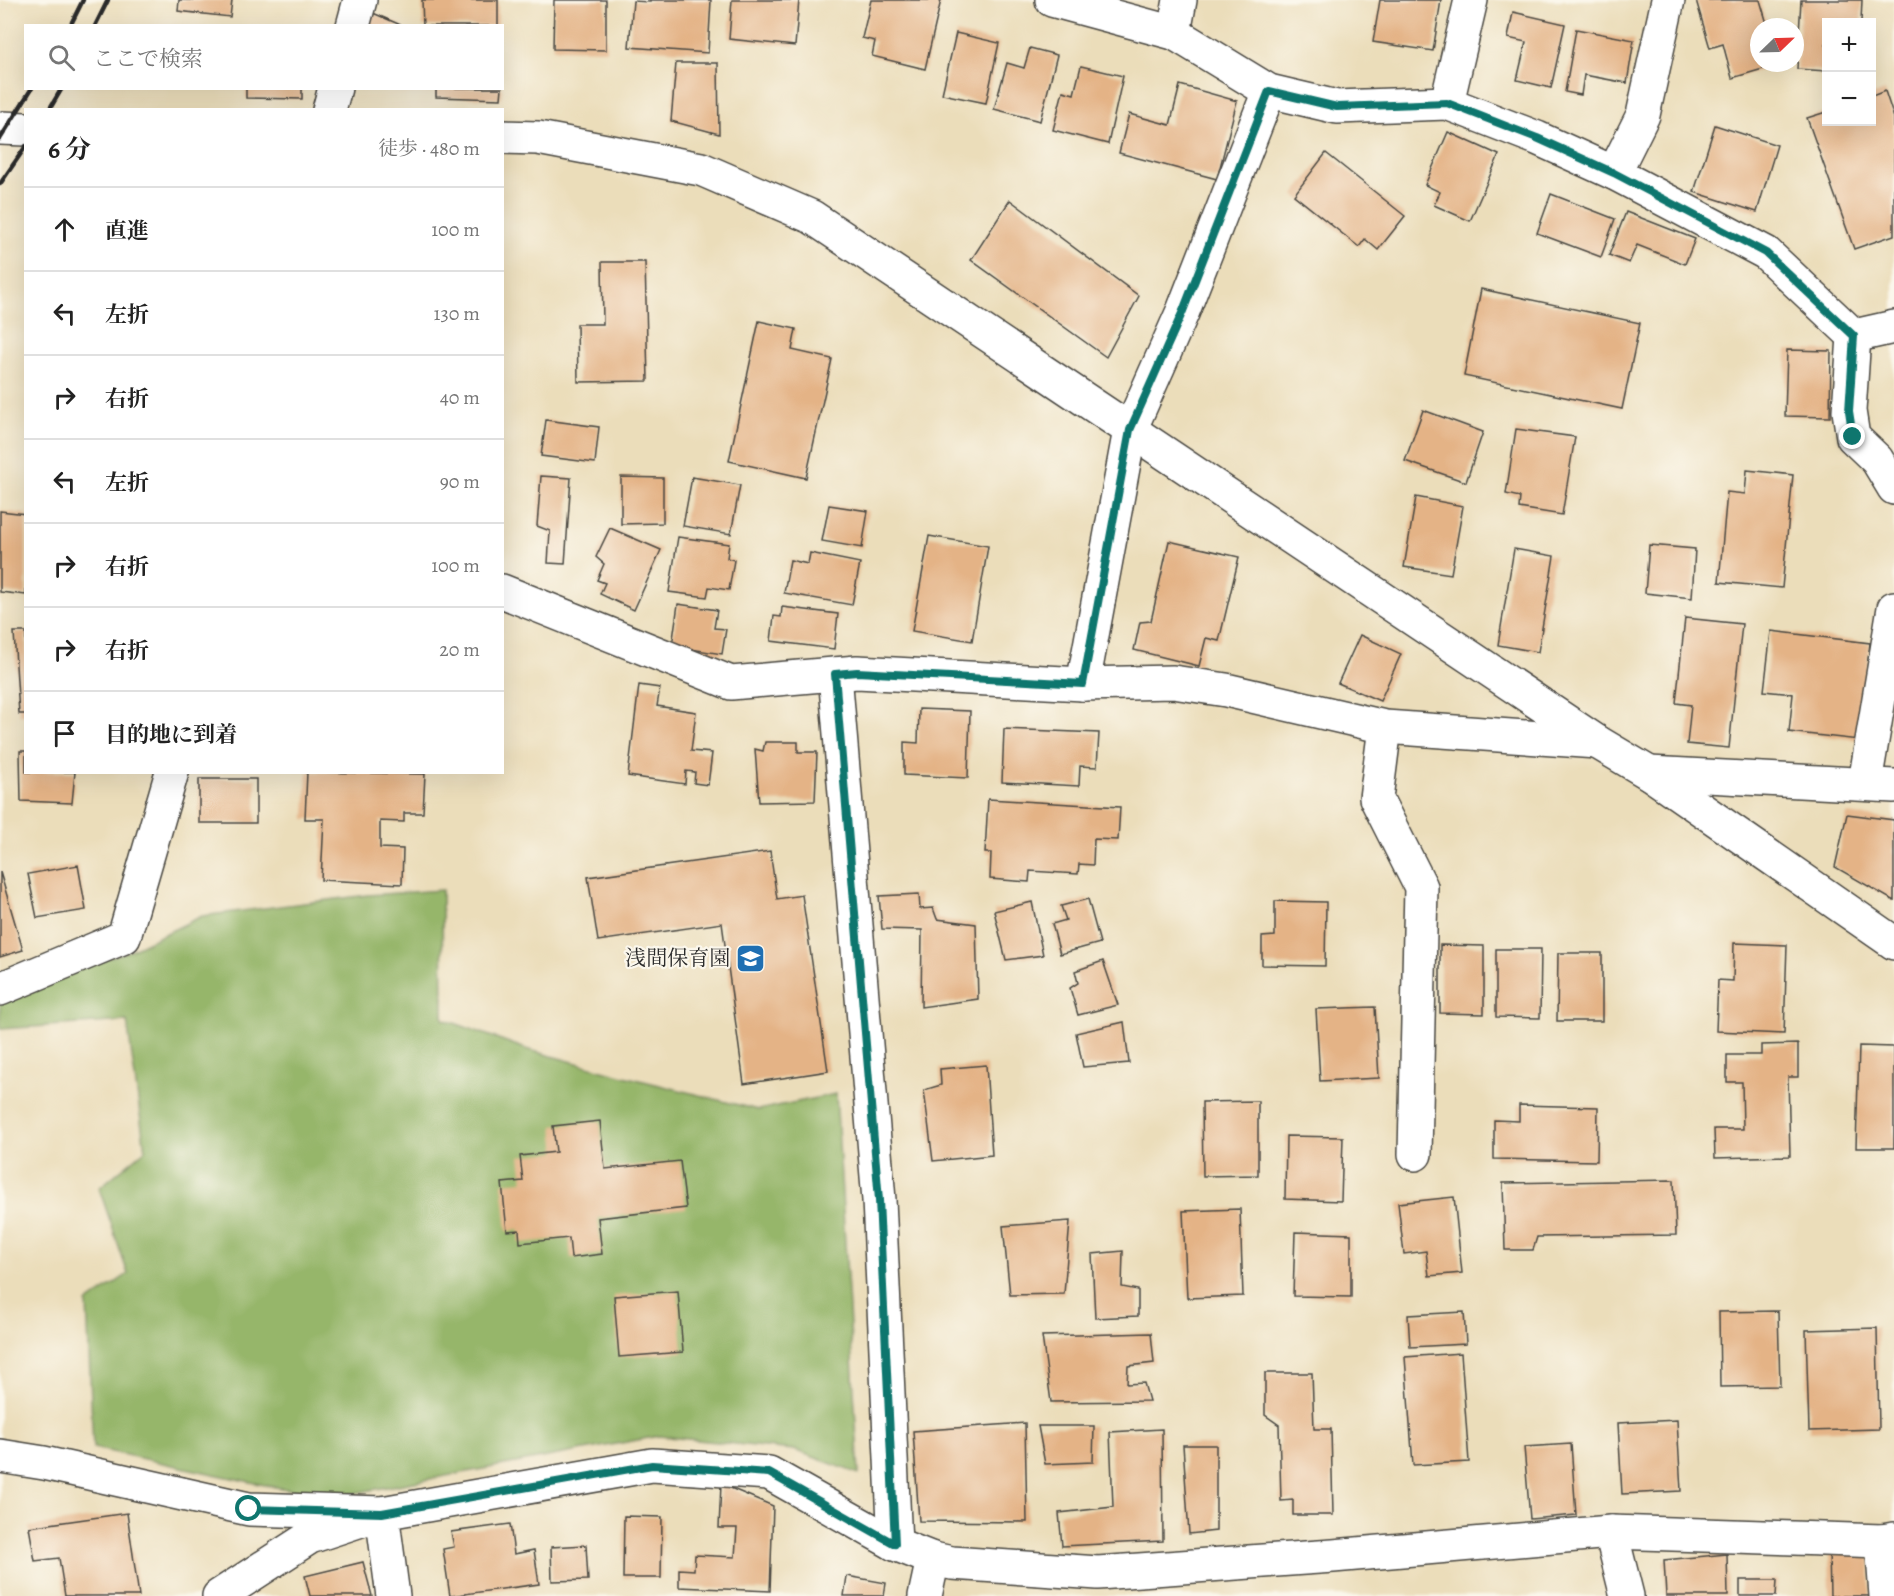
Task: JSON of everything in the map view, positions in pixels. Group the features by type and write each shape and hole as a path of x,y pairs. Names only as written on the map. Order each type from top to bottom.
{"street":[{"path":"354,24 360,0"},
{"path":"1052,0 1174,33 1269,91 1337,107 1447,103 1537,138 1614,173 1766,253 1854,336"},
{"path":"1174,33 1180,0"},
{"path":"1447,103 1471,0"},
{"path":"1614,173 1642,115 1668,0"},
{"path":"330,108 334,90"},
{"path":"1083,684 1130,430 1183,311 1269,91"},
{"path":"0,128 24,129"},
{"path":"504,137 538,138 701,169 812,217 1597,742 1649,773 1894,943"},
{"path":"1854,336 1894,327"},
{"path":"1854,336 1849,411 1853,437 1877,460 1894,488"},
{"path":"504,592 730,683 857,672 1083,684 1173,682 1226,690 1385,727 1597,742"},
{"path":"1649,773 1879,785 1894,608"},
{"path":"835,674 879,1200 895,1544"},
{"path":"1385,727 1376,798 1421,886 1415,1154"},
{"path":"0,989 124,938 171,774"},
{"path":"0,1456 44,1463 249,1509 382,1513"},
{"path":"219,1596 310,1537 382,1513 652,1465 769,1473 895,1544 933,1559 952,1563 1098,1573 1611,1532 1888,1540 1886,1596"},
{"path":"382,1513 393,1596"},
{"path":"1611,1532 1627,1596"},
{"path":"925,1596 933,1559"}],"green space":[{"path":"442,890 443,1019 526,1049 758,1110 836,1094 859,1474 794,1450 659,1436 334,1497 269,1486 93,1448 87,1303 128,1274 99,1188 145,1150 127,1021 0,1029 0,993 129,951 202,916 368,895"}],"building":[{"path":"179,0 232,0 230,17 178,11"},
{"path":"422,0 498,0 498,24 423,24"},
{"path":"554,0 606,0 606,50 553,49"},
{"path":"650,0 711,0 708,53 629,47 633,1 650,2"},
{"path":"732,0 799,0 795,46 729,39"},
{"path":"871,0 941,0 925,69 872,56 875,41 862,38"},
{"path":"1380,0 1441,0 1433,51 1373,42"},
{"path":"1696,0 1760,0 1765,18 1750,18 1750,72 1753,72 1732,78 1723,44 1710,48"},
{"path":"1801,0 1862,0 1861,18 1822,18 1822,71 1804,69 1804,18 1800,18"},
{"path":"1513,12 1565,24 1551,88 1517,80 1526,42 1508,38"},
{"path":"373,13 398,24 369,24"},
{"path":"1576,29 1634,40 1627,83 1584,75 1581,95 1565,92"},
{"path":"956,33 999,43 986,103 942,94"},
{"path":"1030,48 1057,55 1040,121 994,109 1007,63 1024,68"},
{"path":"676,63 718,63 719,134 671,121"},
{"path":"1081,66 1123,76 1108,144 1053,130 1063,91 1074,94"},
{"path":"1180,85 1237,101 1217,179 1119,153 1129,114 1170,125"},
{"path":"246,90 302,90 302,99 246,98"},
{"path":"436,90 502,90 501,99 436,97"},
{"path":"1885,91 1894,118 1894,235 1854,249 1807,118 1822,113 1822,126 1876,126 1876,94"},
{"path":"1715,125 1777,145 1757,212 1694,192"},
{"path":"1448,132 1499,155 1470,221 1434,205 1440,192 1425,185"},
{"path":"1326,153 1405,216 1378,250 1365,239 1359,247 1294,195"},
{"path":"1551,194 1615,219 1601,257 1537,233"},
{"path":"1010,200 1139,296 1106,357 971,260"},
{"path":"1626,212 1695,239 1685,264 1637,245 1629,263 1609,255"},
{"path":"602,262 645,262 648,381 578,382 577,324 603,324"},
{"path":"1481,289 1640,323 1622,409 1464,376"},
{"path":"759,321 796,329 792,350 832,359 806,478 729,461"},
{"path":"1787,350 1831,351 1830,417 1785,416"},
{"path":"1423,410 1483,432 1466,482 1405,461"},
{"path":"546,420 599,427 595,463 541,456"},
{"path":"1516,429 1575,437 1562,515 1519,508 1520,497 1506,494"},
{"path":"1747,470 1793,475 1782,588 1719,582 1727,492 1745,494"},
{"path":"541,476 571,478 565,564 548,563 550,531 537,526"},
{"path":"621,477 663,478 663,523 621,524"},
{"path":"692,477 740,485 731,534 683,526"},
{"path":"1416,497 1463,506 1451,574 1404,567"},
{"path":"829,505 868,511 862,548 822,541"},
{"path":"0,511 24,514 24,595 0,592"},
{"path":"610,528 661,550 634,610 600,594 605,583 597,580 604,564 596,557"},
{"path":"929,536 988,546 972,641 912,631"},
{"path":"678,537 729,544 727,558 734,560 729,590 709,587 707,597 669,592"},
{"path":"1169,541 1239,557 1219,641 1206,638 1199,666 1134,650 1140,622 1151,621"},
{"path":"1649,545 1695,549 1692,598 1645,593"},
{"path":"1514,549 1554,556 1538,652 1498,645"},
{"path":"810,553 860,563 852,605 784,593 790,560 808,564"},
{"path":"678,604 717,610 714,628 726,629 722,654 672,646"},
{"path":"782,607 838,614 834,649 771,641 774,616 781,617"},
{"path":"1685,618 1742,624 1729,748 1687,744 1691,705 1676,703"},
{"path":"1771,631 1870,643 1859,740 1789,732 1793,694 1764,691"},
{"path":"14,632 24,632 24,714 19,714"},
{"path":"1360,635 1401,654 1380,701 1338,683"},
{"path":"639,685 660,688 657,706 696,712 691,751 712,753 708,785 694,783 695,772 686,771 685,784 628,776"},
{"path":"919,709 970,711 968,778 904,775 904,742 918,743"},
{"path":"1004,729 1099,733 1097,767 1080,766 1079,786 1002,782"},
{"path":"765,742 798,742 798,752 817,752 815,801 759,802 755,749 763,751"},
{"path":"20,751 24,751 24,774 75,774 72,803 21,801"},
{"path":"307,774 425,774 423,813 404,813 404,822 380,821 380,848 403,849 402,884 321,880 324,819 305,819"},
{"path":"199,779 256,779 256,823 199,823"},
{"path":"988,799 1120,807 1118,840 1094,839 1093,865 1079,864 1078,874 1030,871 1029,882 990,879 991,853 985,853"},
{"path":"1847,814 1894,820 1894,901 1835,867"},
{"path":"770,851 777,899 802,895 828,1071 744,1084 722,923 598,941 588,877"},
{"path":"78,865 86,910 37,918 28,874"},
{"path":"0,872 23,950 0,957"},
{"path":"919,894 920,909 933,908 937,919 976,924 978,999 921,1007 922,930 882,929 879,896"},
{"path":"1088,899 1100,943 1060,954 1052,924 1066,920 1061,906"},
{"path":"1275,901 1326,902 1325,966 1262,965 1262,937 1275,936"},
{"path":"1032,902 1043,955 1006,960 994,911"},
{"path":"1734,943 1787,945 1784,1034 1716,1031 1718,980 1733,981"},
{"path":"1440,945 1484,946 1484,1014 1440,1013"},
{"path":"1496,949 1541,949 1540,1018 1496,1017"},
{"path":"1558,953 1602,953 1602,1021 1557,1021"},
{"path":"1103,961 1118,1005 1078,1015 1070,988 1078,983 1075,971"},
{"path":"1375,1007 1379,1078 1320,1081 1316,1009"},
{"path":"1124,1022 1129,1063 1083,1067 1076,1033"},
{"path":"1798,1044 1798,1077 1788,1077 1790,1156 1715,1158 1714,1129 1743,1129 1742,1082 1727,1082 1727,1055 1761,1055 1761,1045"},
{"path":"1859,1046 1894,1047 1894,1148 1856,1148"},
{"path":"986,1065 992,1155 933,1161 924,1090 941,1085 940,1069"},
{"path":"1258,1101 1258,1175 1203,1176 1202,1102"},
{"path":"1519,1105 1598,1107 1597,1161 1494,1159 1494,1120 1519,1121"},
{"path":"600,1121 605,1169 680,1161 686,1208 598,1218 602,1254 571,1258 569,1238 520,1243 519,1230 507,1231 502,1183 523,1181 520,1156 556,1152 553,1126"},
{"path":"1286,1136 1343,1137 1341,1201 1285,1199"},
{"path":"1674,1180 1676,1235 1537,1237 1533,1250 1505,1250 1503,1183"},
{"path":"1454,1197 1462,1273 1429,1276 1426,1251 1404,1254 1398,1203"},
{"path":"1240,1209 1243,1296 1187,1298 1183,1211"},
{"path":"1070,1221 1064,1294 1010,1295 1003,1226"},
{"path":"1295,1232 1351,1234 1351,1297 1293,1296"},
{"path":"1123,1251 1122,1287 1138,1290 1138,1316 1095,1318 1092,1254"},
{"path":"678,1291 683,1352 619,1357 614,1296"},
{"path":"1778,1311 1780,1386 1720,1387 1719,1312"},
{"path":"1464,1312 1466,1344 1410,1347 1408,1315"},
{"path":"1877,1328 1879,1429 1809,1431 1806,1330"},
{"path":"1151,1333 1154,1363 1128,1366 1127,1384 1144,1383 1149,1401 1051,1402 1042,1336"},
{"path":"1461,1353 1469,1462 1413,1465 1405,1357"},
{"path":"1265,1373 1312,1373 1314,1429 1331,1429 1333,1515 1293,1515 1293,1500 1281,1501 1279,1425 1265,1415"},
{"path":"1677,1420 1681,1491 1622,1494 1618,1423"},
{"path":"1025,1423 1027,1522 919,1521 913,1431"},
{"path":"1038,1426 1094,1426 1093,1462 1045,1464"},
{"path":"1162,1429 1163,1541 1062,1546 1059,1513 1113,1507 1110,1432"},
{"path":"1571,1444 1576,1515 1530,1519 1524,1447"},
{"path":"1183,1445 1216,1445 1216,1531 1189,1534"},
{"path":"721,1484 773,1506 770,1591 679,1587 679,1569 694,1570 695,1555 735,1557 737,1528 719,1528"},
{"path":"127,1513 139,1596 65,1596 59,1558 35,1561 29,1527"},
{"path":"624,1516 662,1517 661,1578 623,1578"},
{"path":"510,1524 514,1554 534,1550 539,1584 450,1596 443,1549 454,1547 451,1532"},
{"path":"586,1545 588,1580 552,1581 551,1547"},
{"path":"1871,1547 1870,1596 1830,1596 1829,1550"},
{"path":"1727,1554 1728,1596 1666,1596 1664,1560"},
{"path":"363,1562 372,1596 310,1596 305,1576"},
{"path":"847,1576 886,1583 884,1596 844,1596"},
{"path":"1740,1580 1777,1580 1776,1596 1740,1596"}],"railway":[{"path":"71,24 83,0"},
{"path":"96,24 108,0"},
{"path":"0,139 31,90"},
{"path":"50,108 61,90"},
{"path":"0,184 24,149"}],"place":[{"name":"浅間保育園","path":"751,958"}],"route":[{"path":"249,1509 382,1513 652,1465 769,1473 895,1544 879,1200 835,674 857,672 1083,684 1130,430 1183,311 1269,91 1337,107 1447,103 1537,138 1614,173 1766,253 1854,336 1849,411 1853,437"}]}
